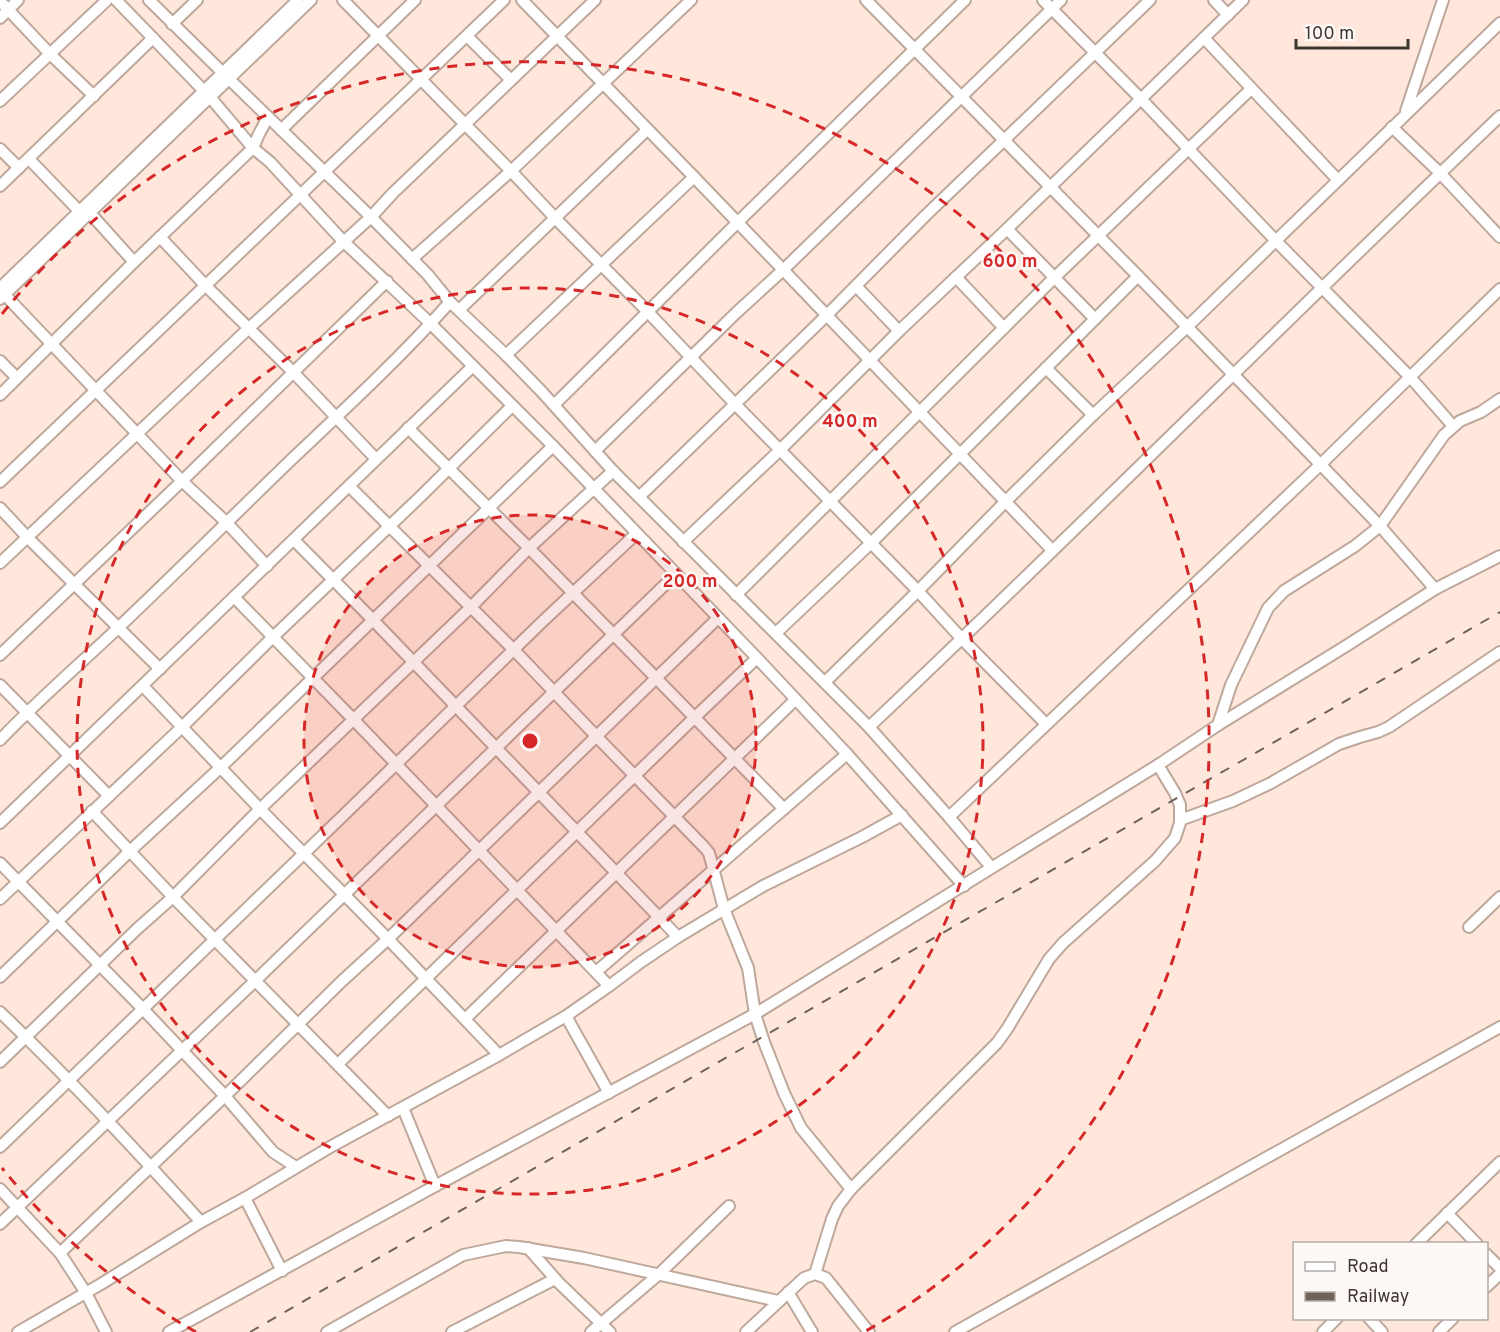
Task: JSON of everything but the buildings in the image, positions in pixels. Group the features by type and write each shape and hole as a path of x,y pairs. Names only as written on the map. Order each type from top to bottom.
{"street":[{"path":"4,14 18,0"},
{"path":"0,101 107,0"},
{"path":"116,0 344,242 387,281 553,446 757,658 847,754 964,886"},
{"path":"149,0 371,217 428,275 450,302 554,405 613,471 869,727 991,867"},
{"path":"172,24 197,0"},
{"path":"226,76 298,0"},
{"path":"267,566 2,294 207,94 311,0"},
{"path":"343,0 602,264 1046,724"},
{"path":"281,130 415,0"},
{"path":"0,482 504,0"},
{"path":"522,0 1052,550"},
{"path":"0,563 248,329 371,217 465,123 595,0"},
{"path":"412,259 511,171 691,0"},
{"path":"866,0 1380,526 1435,589"},
{"path":"554,405 965,0"},
{"path":"1043,0 1411,378 1453,426"},
{"path":"595,452 1060,0"},
{"path":"639,497 1150,0"},
{"path":"1214,0 1228,15"},
{"path":"683,542 1243,0"},
{"path":"1405,115 1443,0"},
{"path":"0,1 4,14 94,96"},
{"path":"825,682 1093,415 1500,23"},
{"path":"467,36 511,80"},
{"path":"0,186 153,38"},
{"path":"1204,38 1337,179"},
{"path":"736,595 1055,277 1251,89"},
{"path":"869,727 1500,116"},
{"path":"0,395 134,262 254,148 268,117"},
{"path":"1392,127 1440,173 1500,237"},
{"path":"459,310 647,130"},
{"path":"0,149 19,168"},
{"path":"29,159 134,262"},
{"path":"506,355 694,177"},
{"path":"1007,229 1095,319"},
{"path":"160,237 376,459"},
{"path":"776,633 871,543 1138,276"},
{"path":"956,277 1004,328"},
{"path":"0,655 387,281"},
{"path":"856,286 899,331"},
{"path":"949,817 1411,378 1500,290"},
{"path":"0,740 26,712 118,628 431,324 450,302"},
{"path":"0,361 17,378"},
{"path":"0,823 472,367"},
{"path":"1046,368 1093,415"},
{"path":"1218,725 1231,685 1268,608 1284,591 1355,546 1380,526 1444,435 1460,421 1489,408 1500,399"},
{"path":"0,899 182,727 512,406"},
{"path":"408,428 573,592 784,809"},
{"path":"0,978 553,446"},
{"path":"0,1062 173,897 353,719 414,663 529,548 613,471"},
{"path":"349,486 514,650 709,853 724,909 748,968 755,1014 792,1113 801,1128 851,1189"},
{"path":"0,508 160,669"},
{"path":"0,1147 573,592 636,534"},
{"path":"294,540 678,936"},
{"path":"169,1332 755,1014 1158,765 1435,589 1500,556"},
{"path":"0,1224 676,574"},
{"path":"234,597 609,986"},
{"path":"60,1253 388,939 718,618"},
{"path":"1180,820 1233,801 1271,783 1340,744 1389,728 1500,652"},
{"path":"338,1065 757,658"},
{"path":"0,685 109,796"},
{"path":"143,686 499,1055"},
{"path":"465,1019 795,700"},
{"path":"596,972 847,754"},
{"path":"814,1274 837,1206 851,1189 997,1043 1049,959 1155,861 1175,838 1180,820 1180,805 1158,765"},
{"path":"92,811 388,1116"},
{"path":"18,1332 296,1167 566,1016 678,936 763,886 902,815"},
{"path":"0,862 182,1050 273,1152 296,1167"},
{"path":"1469,927 1500,897"},
{"path":"0,1012 69,1081 201,1222"},
{"path":"566,1016 609,1094"},
{"path":"955,1332 1500,1027"},
{"path":"403,1108 435,1186"},
{"path":"1418,1242 1500,1162"},
{"path":"0,1188 60,1253 86,1293 105,1332"},
{"path":"245,1198 282,1271"},
{"path":"591,1332 658,1275 729,1206"},
{"path":"1447,1213 1475,1242"},
{"path":"327,1332 463,1255 506,1246 584,1258 778,1301"},
{"path":"528,1248 555,1279 610,1332"},
{"path":"1488,1256 1500,1268"},
{"path":"746,1332 804,1278 814,1274 826,1278 869,1332"},
{"path":"1488,1285 1500,1274"},
{"path":"452,1332 555,1279"},
{"path":"788,1292 812,1332"},
{"path":"1323,1332 1335,1320"},
{"path":"1371,1320 1382,1332"},
{"path":"1439,1332 1451,1320"}],"railway":[{"path":"250,1332 1500,612"}]}
